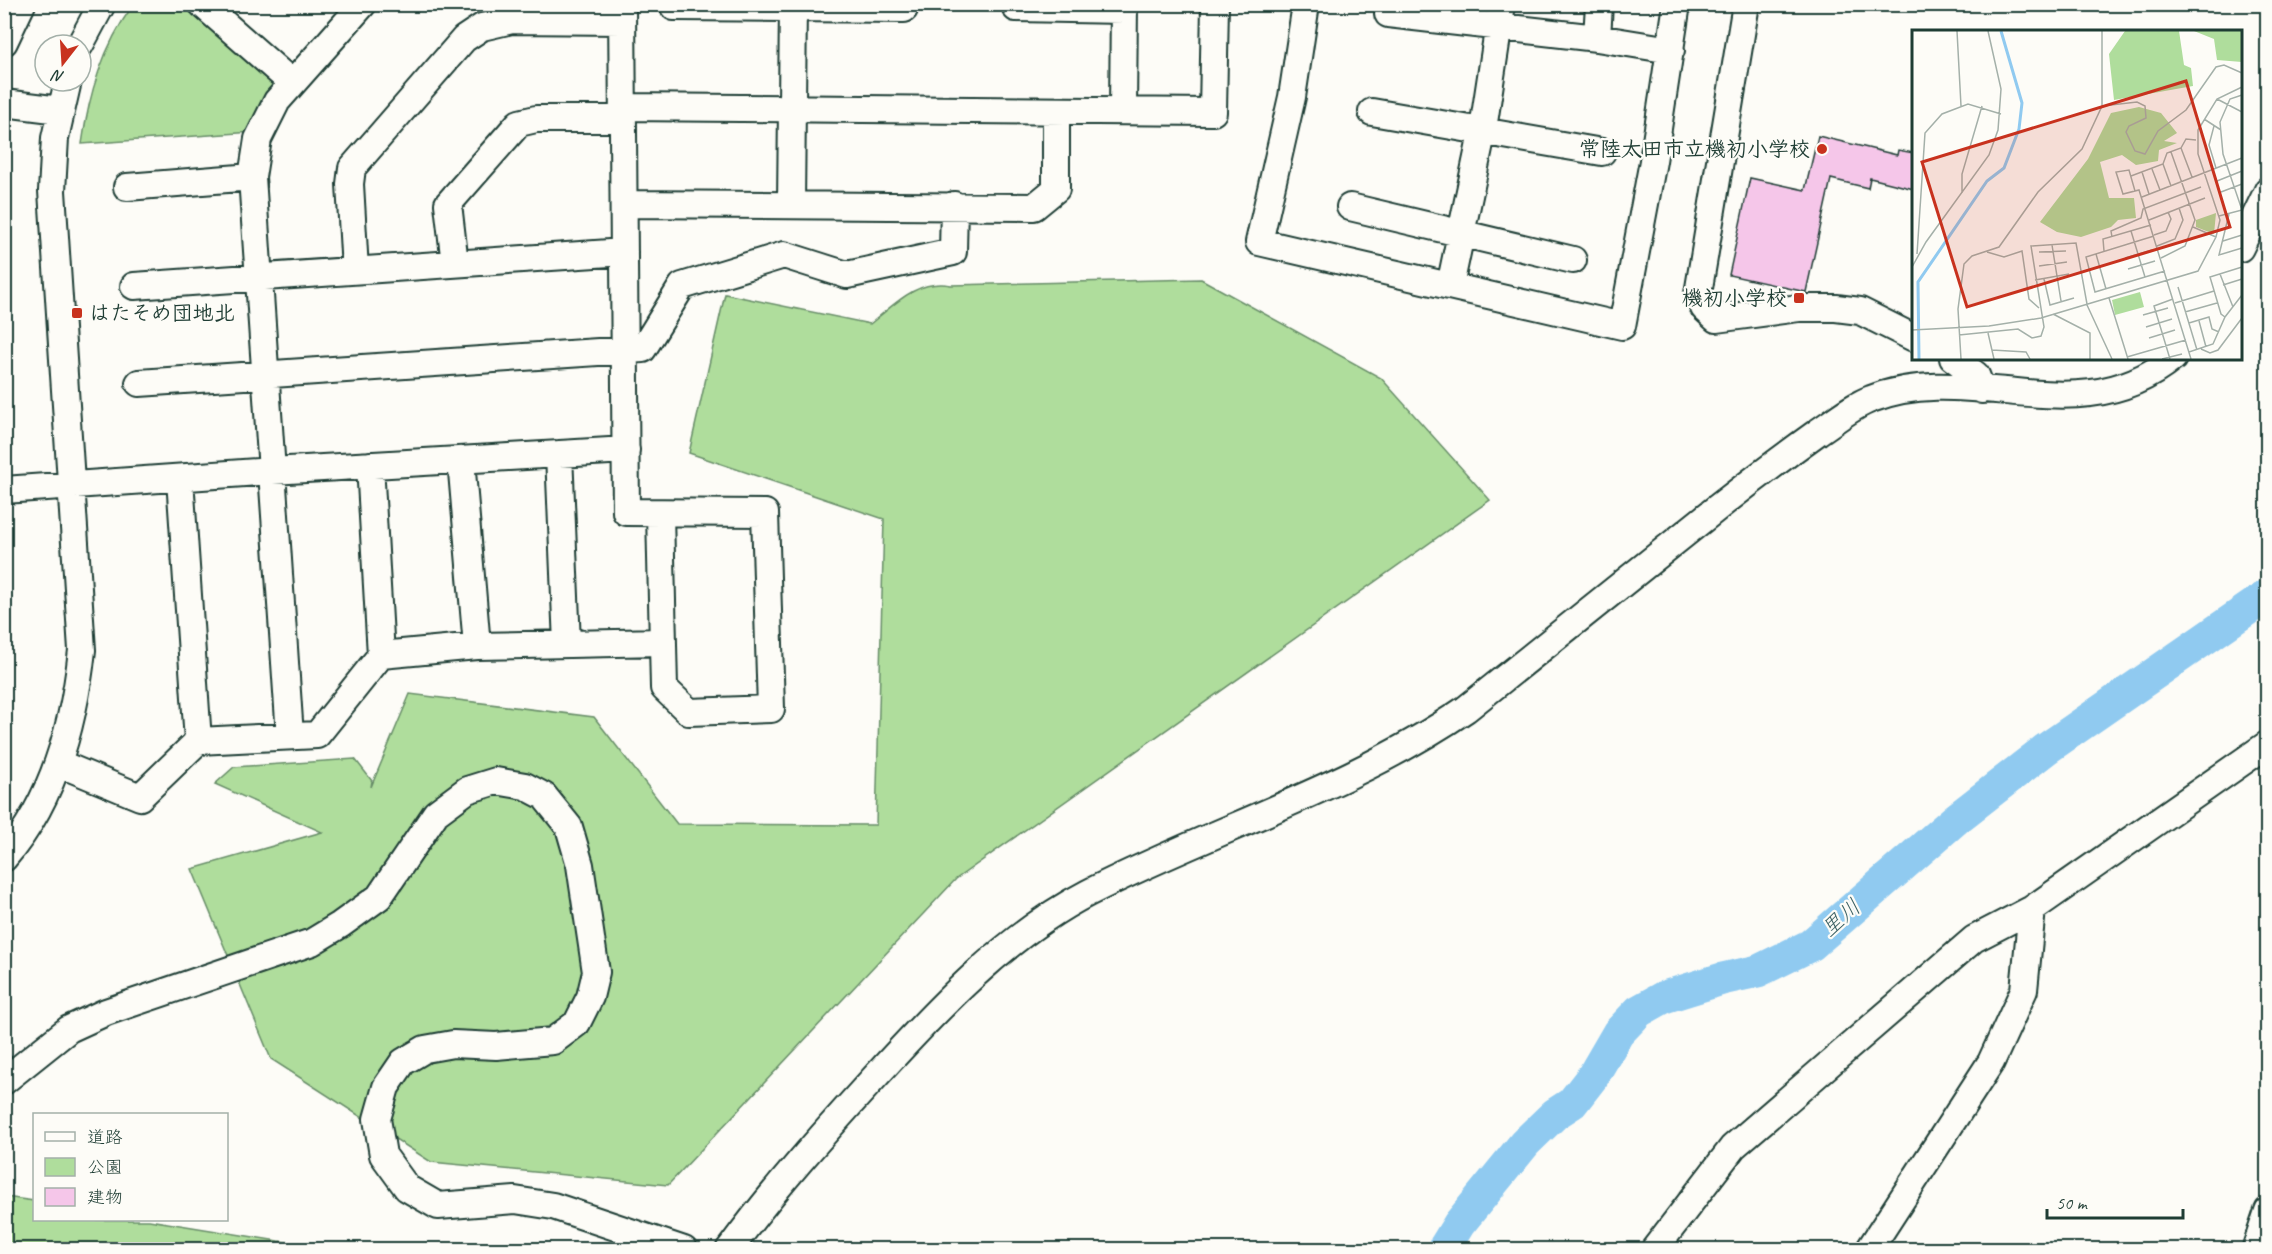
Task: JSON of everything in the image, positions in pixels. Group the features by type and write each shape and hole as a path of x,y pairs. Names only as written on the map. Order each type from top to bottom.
{"street":[{"path":"4,42 22,4"},
{"path":"86,33 102,4"},
{"path":"202,4 292,83"},
{"path":"455,264 448,204 519,123 536,119 623,113 792,108 1213,112 1215,4"},
{"path":"1306,4 1292,97 1259,242 1622,327 1671,50 1677,4"},
{"path":"1597,38 1599,4"},
{"path":"1746,4 1698,294 1704,308 1716,319 1799,308 1860,311 1912,337"},
{"path":"791,205 793,6"},
{"path":"674,8 793,6 904,9"},
{"path":"1016,8 1124,7 1123,111"},
{"path":"290,736 252,177 258,139 277,101 351,8"},
{"path":"355,270 350,184 352,168 464,39 482,27 512,20 622,13 626,512 765,513 771,709 689,712 664,688 661,642 660,513"},
{"path":"1388,14 1501,15 1597,38 1671,50"},
{"path":"1450,286 1483,129 1501,15"},
{"path":"4,858 18,843 40,804 58,763 70,725 82,650 52,191 53,156 65,93"},
{"path":"4,103 60,110"},
{"path":"624,204 1034,207 1056,189 1056,111"},
{"path":"1372,112 1483,129 1602,152"},
{"path":"128,187 252,177"},
{"path":"2242,246 2268,190"},
{"path":"139,383 625,348 643,349 682,286 784,255 847,275 953,252 954,205"},
{"path":"1350,207 1574,260"},
{"path":"134,285 624,252"},
{"path":"1956,360 1976,375 1982,390"},
{"path":"729,1250 797,1162 905,1044 981,967 1025,934 1086,894 1168,855 1316,792 1388,758 1430,733 1466,709 1769,467 1850,410 1871,399 1895,392 1931,388 2058,395 2104,393 2137,383 2170,360"},
{"path":"4,490 72,483 180,479 272,471 626,450"},
{"path":"559,454 567,644"},
{"path":"461,460 477,646"},
{"path":"58,763 140,797 198,741 316,735 381,655 370,465"},
{"path":"180,479 198,741"},
{"path":"381,655 477,646 661,642"},
{"path":"1654,1250 1732,1147 1974,939 2032,909 2268,744"},
{"path":"4,1081 69,1029 106,1012 312,942 379,897 436,813 467,790 496,781 525,786 544,796 569,827 580,865 596,972 590,997 577,1023 553,1041 496,1046 453,1044 425,1049 403,1062 386,1087 377,1119 383,1155 407,1188 438,1206 515,1200 553,1206 684,1250"},
{"path":"1869,1250 1991,1062 2024,990 2032,909"},
{"path":"2255,1250 2268,1211"}],"green space":[{"path":"133,5 189,5 275,79 274,94 253,132 82,144 93,89 113,37"},
{"path":"1201,279 1381,378 1490,500 956,879 668,1185 431,1162 271,1059 192,869 322,832 215,784 234,767 355,759 372,781 371,787 410,694 594,717 677,824 876,825 884,519 689,453 725,294 870,324 917,289 939,284"},
{"path":"5,1197 33,1201 33,1221 155,1221 278,1241 349,1249 5,1249"}],"building":[{"path":"1818,136 1897,155 1898,150 1912,153 1912,188 1870,178 1868,188 1831,179 1806,292 1729,275 1750,178 1805,190"}],"waterway":[{"name":"里川","path":"1443,1250 1459,1224 1525,1143 1555,1114 1572,1103 1593,1076 1618,1033 1639,1011 1664,997 1722,979 1758,971 1811,945 1956,819 2046,749 2268,595"}],"place":[{"name":"常陸太田市立機初小学校","path":"1822,149"},
{"name":"機初小学校","path":"1799,298"},
{"name":"はたそめ団地北","path":"77,313"}]}
